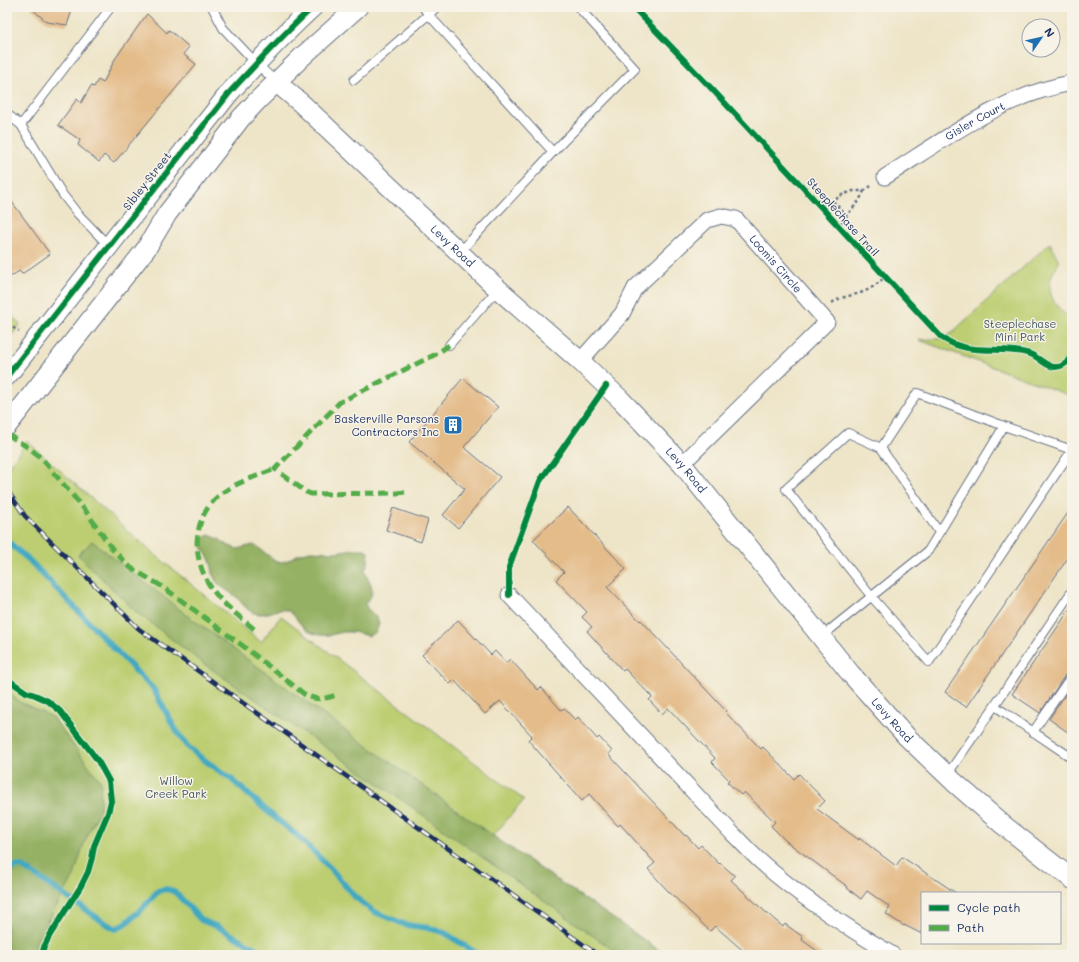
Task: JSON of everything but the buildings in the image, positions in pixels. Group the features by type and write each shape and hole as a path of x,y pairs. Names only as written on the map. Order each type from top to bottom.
{"street":[{"name":"Sibley Street","path":"7,376 230,92 290,28 313,7"},
{"path":"7,426 146,249 167,214 241,118 276,82 358,7"},
{"name":"Levy Road","path":"276,82 300,102 498,289 580,361 621,400 682,464 850,673 907,737 1002,824 1072,879"},
{"name":"Gisler Court","path":"885,177 976,120 1005,105 1034,93 1072,83"},
{"name":"Loomis Circle","path":"580,361 622,314 635,288 707,220 721,216 736,219 821,314"},
{"path":"682,464 827,322 821,314"},
{"path":"509,595 726,827 760,861 822,910 893,955"}],"lane":[{"path":"21,125 111,7"},
{"path":"212,7 223,28 276,82"},
{"path":"354,80 426,10 437,7"},
{"path":"460,252 553,152 635,70 578,7"},
{"path":"426,10 553,152"},
{"path":"7,114 21,125 63,195 76,213 110,246"},
{"path":"449,345 498,289"},
{"path":"881,448 916,393 1072,450 929,662 871,596 786,489 848,433 881,448 939,532"},
{"path":"821,637 928,551 1004,426"},
{"path":"947,775 1072,591"},
{"path":"1033,732 1072,675"},
{"path":"995,706 1072,758"}],"path":[{"path":"643,7 639,13 646,21"},
{"path":"819,206 853,191 864,191 859,201 846,215 839,228"},
{"path":"833,201 846,215"},
{"path":"821,314 837,299 864,292 876,285 884,277"},
{"path":"7,327 12,327 20,331"}],"green space":[{"name":"Steeplechase Mini Park","path":"1050,243 1059,261 1050,282 1051,295 1057,306 1072,320 1071,396 919,340 946,338"},
{"path":"7,310 20,325 7,341"},
{"name":"Willow Creek Park","path":"27,441 147,548 261,642 281,616 524,800 493,836 666,955 7,955 7,469"},
{"path":"209,535 237,549 253,545 274,560 280,562 310,551 336,552 353,549 365,549 369,552 368,563 365,570 372,593 365,604 377,618 379,624 376,632 368,636 350,632 320,635 306,630 289,611 286,610 262,614 251,612 235,596 216,581 211,563 201,542 203,538"},
{"path":"92,541 188,616 313,707 493,836 666,955 620,955 389,791 204,664 135,611 78,555"},
{"path":"7,692 20,702 52,717 101,782 100,809 84,843 74,876 36,942 36,955 7,955"}],"waterway":[{"path":"7,541 29,560 154,690 174,727 187,746 230,778 299,837 331,869 355,897 373,911 406,925 429,928 445,933 479,955"},
{"path":"7,872 16,866 23,867 116,929 126,923 142,909 158,891 165,889 174,891 201,920 218,927 267,955"}],"railway":[{"path":"7,490 25,516 139,629 598,955"}],"marked path":[{"path":"405,492 311,494 306,492 275,469 340,402 438,353 449,345"},
{"path":"7,434 32,450 43,460 85,510 113,550 131,568 163,587 247,649 304,694 312,698 320,699 336,695"},
{"path":"254,629 226,605 212,589 205,577 200,563 197,550 198,537 200,524 206,512 214,501 225,491 249,479 275,469"}],"cycle path":[{"path":"7,376 230,92 281,38 313,7"},
{"name":"Steeplechase Trail","path":"633,7 712,89 941,337 952,343 974,349 1019,351 1030,354 1054,367 1062,366 1072,357"},
{"path":"509,595 509,567 540,481 606,386"},
{"path":"7,679 26,692 48,701 60,711 98,761 109,781 111,801 108,813 94,846 88,872 81,886 50,935 42,955"}],"place":[{"name":"Baskerville Parsons Contractors Inc","path":"453,425"}]}
